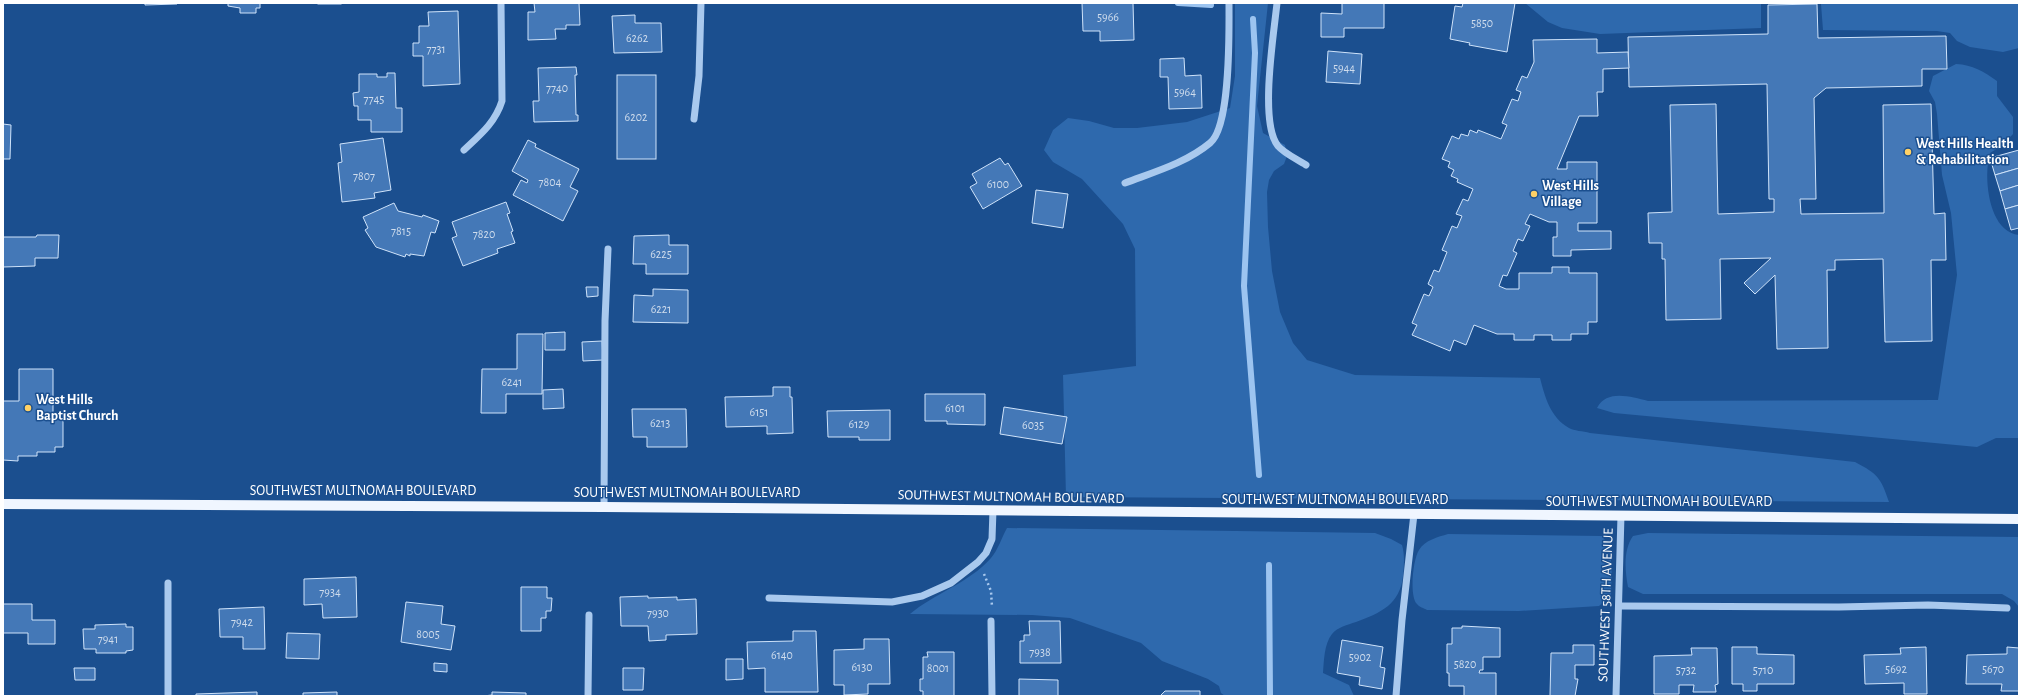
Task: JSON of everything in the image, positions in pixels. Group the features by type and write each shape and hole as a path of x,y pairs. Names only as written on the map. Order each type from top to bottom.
{"main road":[{"name":"SOUTHWEST MULTNOMAH BOULEVARD","path":"3,504 604,507 2019,519"}],"street":[{"path":"464,150 490,126 498,115 502,101 501,3"},
{"path":"694,119 699,76 701,3"},
{"path":"1125,183 1181,161 1212,142 1222,120 1226,100 1230,3"},
{"path":"1277,3 1269,81 1271,132 1277,145 1306,164"},
{"path":"604,507 605,321 608,249"},
{"path":"769,598 874,602 904,601 922,596 951,583 978,562 990,546 993,530 993,510"},
{"path":"1396,696 1402,620 1414,514"},
{"name":"SOUTHWEST 58TH AVENUE","path":"1616,696 1622,515"},
{"path":"168,583 168,696"},
{"path":"1619,606 1839,608 1928,605 2007,608"},
{"path":"588,696 589,615"},
{"path":"991,621 992,696"}],"path":[{"path":"978,562 991,591 992,612"}],"shaded area":[{"path":"1235,3 1268,3 1257,106 1263,133 1285,145 1287,156 1284,164 1274,171 1269,180 1267,192 1268,227 1272,271 1280,312 1293,343 1307,360 1355,375 1540,378 1549,406 1557,418 1571,429 1590,433 1855,462 1869,470 1878,478 1884,487 1889,502 1066,497 1063,375 1136,366 1135,249 1123,224 1082,179 1053,162 1044,150 1053,130 1068,118 1089,121 1114,128 1137,128 1187,122 1230,108 1235,76"},
{"path":"1525,3 2019,3 2019,48 2003,52 1970,47 1957,41 1950,33 1937,31 1823,30 1821,4 1761,4 1761,28 1600,34 1562,28 1548,22"},
{"path":"1956,64 1978,69 1997,81 1997,96 2013,117 2013,134 2003,145 1990,153 1987,175 1990,202 1994,214 2000,224 2009,232 2019,235 2019,438 1996,438 1977,447 1614,413 1597,408 1601,402 1613,396 1627,396 1648,401 1938,400 1957,275 1951,213 1942,175 1937,114 1935,102 1929,91 1933,76"},
{"path":"1007,528 1375,533 1402,545 1404,557 1403,576 1398,594 1388,606 1365,619 1343,626 1329,638 1325,653 1323,673 1349,685 1354,696 1225,696 1221,693 1219,686 1208,679 1162,661 1141,643 1070,618 1032,615 910,614 982,567 993,555"},
{"path":"1648,533 2019,537 2019,607 2014,601 2002,594 1643,594 1628,587 1626,574 1626,554 1633,536"},
{"path":"1448,534 1602,536 1609,549 1611,557 1611,595 1599,606 1519,611 1427,610 1418,605 1413,593 1415,561 1419,550 1425,544 1432,539"}],"building":[{"path":"145,3 177,3 177,4 145,5"},
{"path":"228,3 260,3 260,8 256,8 256,13 240,13 240,8 228,6"},
{"path":"341,3 341,4 318,4"},
{"path":"534,3 579,3 580,25 566,25 566,29 555,29 556,39 528,40 528,12 535,12"},
{"path":"1082,3 1133,3 1134,40 1100,41 1100,31 1083,31"},
{"path":"1342,3 1384,3 1384,28 1344,28 1344,37 1321,37 1321,13 1342,14"},
{"path":"1463,3 1515,3 1507,52 1469,45 1470,43 1450,39 1455,6 1462,7"},
{"name":"West Hills Health & Rehabilitation","path":"1817,4 1818,38 1946,36 1947,69 1922,69 1922,86 1826,88 1814,98 1816,199 1800,199 1801,214 1884,213 1883,105 1931,104 1934,214 1945,213 1946,260 1931,260 1932,341 1885,342 1883,259 1835,260 1835,270 1827,270 1828,348 1777,349 1775,275 1755,294 1744,283 1771,258 1720,259 1721,319 1666,320 1665,259 1662,259 1662,243 1649,243 1648,213 1672,212 1670,105 1716,104 1718,214 1774,212 1774,199 1769,199 1767,84 1629,87 1628,37 1768,34 1768,5"},
{"path":"458,11 460,84 423,86 423,56 413,56 413,43 419,43 419,26 429,26 428,12"},
{"path":"635,15 635,23 661,23 662,52 614,53 612,16"},
{"name":"West Hills Village","path":"1597,39 1597,53 1628,52 1629,68 1603,69 1603,92 1597,92 1598,116 1579,116 1557,169 1567,169 1567,162 1597,162 1597,223 1578,223 1578,231 1611,231 1611,249 1571,250 1571,256 1553,256 1553,237 1557,237 1557,222 1549,222 1530,214 1525,224 1530,226 1523,241 1518,239 1513,251 1517,253 1507,276 1503,275 1499,286 1506,289 1519,289 1519,273 1552,273 1552,267 1569,267 1569,273 1597,273 1597,322 1588,322 1588,334 1571,334 1571,340 1552,340 1552,335 1534,335 1534,340 1514,340 1514,334 1497,334 1474,325 1466,345 1454,340 1450,351 1412,335 1417,325 1412,323 1424,294 1429,296 1433,287 1428,284 1434,270 1439,272 1447,252 1442,250 1452,226 1457,228 1462,216 1456,214 1463,199 1468,201 1473,189 1457,182 1458,179 1451,176 1454,170 1448,167 1450,162 1442,159 1452,136 1459,139 1461,134 1468,136 1470,130 1477,133 1478,130 1501,139 1507,125 1502,123 1512,99 1518,101 1521,92 1516,90 1522,76 1527,78 1534,62 1533,40"},
{"path":"1328,51 1362,54 1360,84 1326,82"},
{"path":"1184,58 1185,76 1201,75 1202,108 1169,109 1168,77 1160,77 1160,59"},
{"path":"576,67 576,115 578,115 578,121 534,122 533,101 539,101 538,68"},
{"path":"387,73 395,73 396,108 402,108 402,132 371,132 371,120 358,120 358,106 354,106 353,93 359,92 359,74 377,74 377,77 387,77"},
{"path":"617,75 656,75 656,159 617,159"},
{"path":"3,124 11,125 10,159 3,159"},
{"path":"383,138 391,190 374,193 375,198 342,202 338,163 342,162 340,144"},
{"path":"528,140 536,144 535,147 579,169 570,187 578,191 563,221 513,195 521,180 527,183 528,180 512,171"},
{"path":"2019,150 2019,168 1995,175 1990,158"},
{"path":"1000,158 1005,165 1008,163 1022,186 983,209 970,187 977,183 972,174"},
{"path":"2019,168 2019,185 2000,191 1995,175"},
{"path":"2019,185 2019,205 2005,209 2000,191"},
{"path":"1036,190 1068,194 1063,228 1032,223"},
{"path":"506,202 510,213 507,214 513,231 511,232 515,243 497,249 498,253 463,266 452,238 457,236 452,222"},
{"path":"394,203 398,211 422,217 423,215 439,221 435,233 431,232 424,256 410,254 410,256 406,254 405,257 376,247 365,230 368,228 363,217"},
{"path":"2019,205 2019,228 2011,230 2005,209"},
{"path":"37,235 59,235 58,258 35,258 35,266 3,267 3,237 36,237"},
{"path":"669,235 669,245 688,245 688,274 646,274 646,264 633,264 634,236"},
{"path":"586,287 598,287 598,296 587,297"},
{"path":"653,289 688,290 688,323 633,322 634,295 653,296"},
{"path":"565,332 565,350 545,350 545,333"},
{"path":"517,334 543,334 542,394 506,394 506,413 481,413 482,369 517,369"},
{"path":"602,341 603,360 583,361 582,342"},
{"name":"West Hills Baptist Church","path":"19,369 53,369 53,415 63,415 63,447 55,447 55,452 37,452 37,456 18,456 18,461 3,460 3,401 19,401"},
{"path":"773,387 790,387 790,397 792,397 793,433 767,434 767,426 726,427 725,397 773,396"},
{"path":"563,389 564,408 543,409 543,390"},
{"path":"925,394 985,394 985,425 947,424 947,421 925,421"},
{"path":"1004,407 1067,417 1062,444 1000,434"},
{"path":"632,409 686,409 687,447 647,447 647,437 633,437"},
{"path":"890,410 890,440 859,440 859,437 828,437 827,411"},
{"path":"356,577 357,617 323,618 322,604 304,605 304,579"},
{"path":"521,587 547,587 547,598 552,598 551,611 546,611 546,618 541,618 541,631 521,631"},
{"path":"648,596 648,598 677,597 677,600 696,599 697,634 666,635 666,640 649,641 648,626 621,626 620,597"},
{"path":"406,602 443,606 441,624 455,626 451,650 401,642"},
{"path":"3,604 32,604 32,620 55,620 55,644 28,644 28,633 3,633"},
{"path":"264,607 265,649 243,649 243,637 220,637 219,609"},
{"path":"1029,621 1060,621 1061,663 1020,663 1020,641 1024,641 1024,635 1030,635"},
{"path":"126,624 126,627 133,627 133,650 126,651 126,653 96,653 96,649 84,649 83,629 95,629 95,625"},
{"path":"1462,626 1500,628 1500,657 1483,657 1483,670 1480,670 1479,673 1496,673 1496,696 1464,696 1464,686 1449,686 1449,673 1447,673 1447,644 1452,644 1452,628 1462,628"},
{"path":"793,631 816,631 818,692 765,692 765,668 748,669 747,642 793,641"},
{"path":"287,633 320,634 319,659 286,658"},
{"path":"864,639 889,639 890,684 868,684 868,694 844,695 844,685 834,685 834,650 864,649"},
{"path":"1342,640 1383,647 1380,667 1385,668 1382,689 1359,685 1360,677 1337,673"},
{"path":"1573,645 1594,645 1594,665 1575,665 1575,679 1578,679 1575,696 1550,696 1551,653 1573,653"},
{"path":"1732,647 1757,647 1757,654 1794,655 1794,684 1757,684 1757,691 1743,691 1743,684 1732,684"},
{"path":"1926,647 1927,694 1904,694 1904,683 1865,684 1864,655 1901,654 1900,648"},
{"path":"2007,647 2019,648 2019,691 2001,691 2002,684 1966,684 1967,655 2007,654"},
{"path":"1691,648 1717,648 1718,684 1715,685 1716,692 1693,692 1694,685 1679,685 1679,694 1654,694 1654,656 1692,655"},
{"path":"927,652 954,652 954,696 923,696 923,691 920,691 920,679 923,679 923,657 928,657"},
{"path":"726,659 743,659 743,679 726,680"},
{"path":"434,663 447,664 447,672 434,671"},
{"path":"74,668 95,668 95,680 75,680"},
{"path":"623,668 644,668 643,690 623,690"},
{"path":"1019,679 1058,680 1058,696 1019,696"},
{"path":"1165,691 1200,691 1200,696 1160,696"},
{"path":"257,692 257,696 196,696 196,694"},
{"path":"337,692 337,696 303,696 303,693"},
{"path":"492,692 526,693 526,696 483,696 492,695"}],"waterway":[{"path":"1178,3 1211,5"},
{"path":"1253,19 1255,53 1244,286 1259,475"},
{"path":"1269,565 1270,696"}],"place":[{"name":"West Hills Health & Rehabilitation","path":"1908,152"},
{"name":"West Hills Village","path":"1534,194"},
{"name":"West Hills Baptist Church","path":"28,408"}]}
